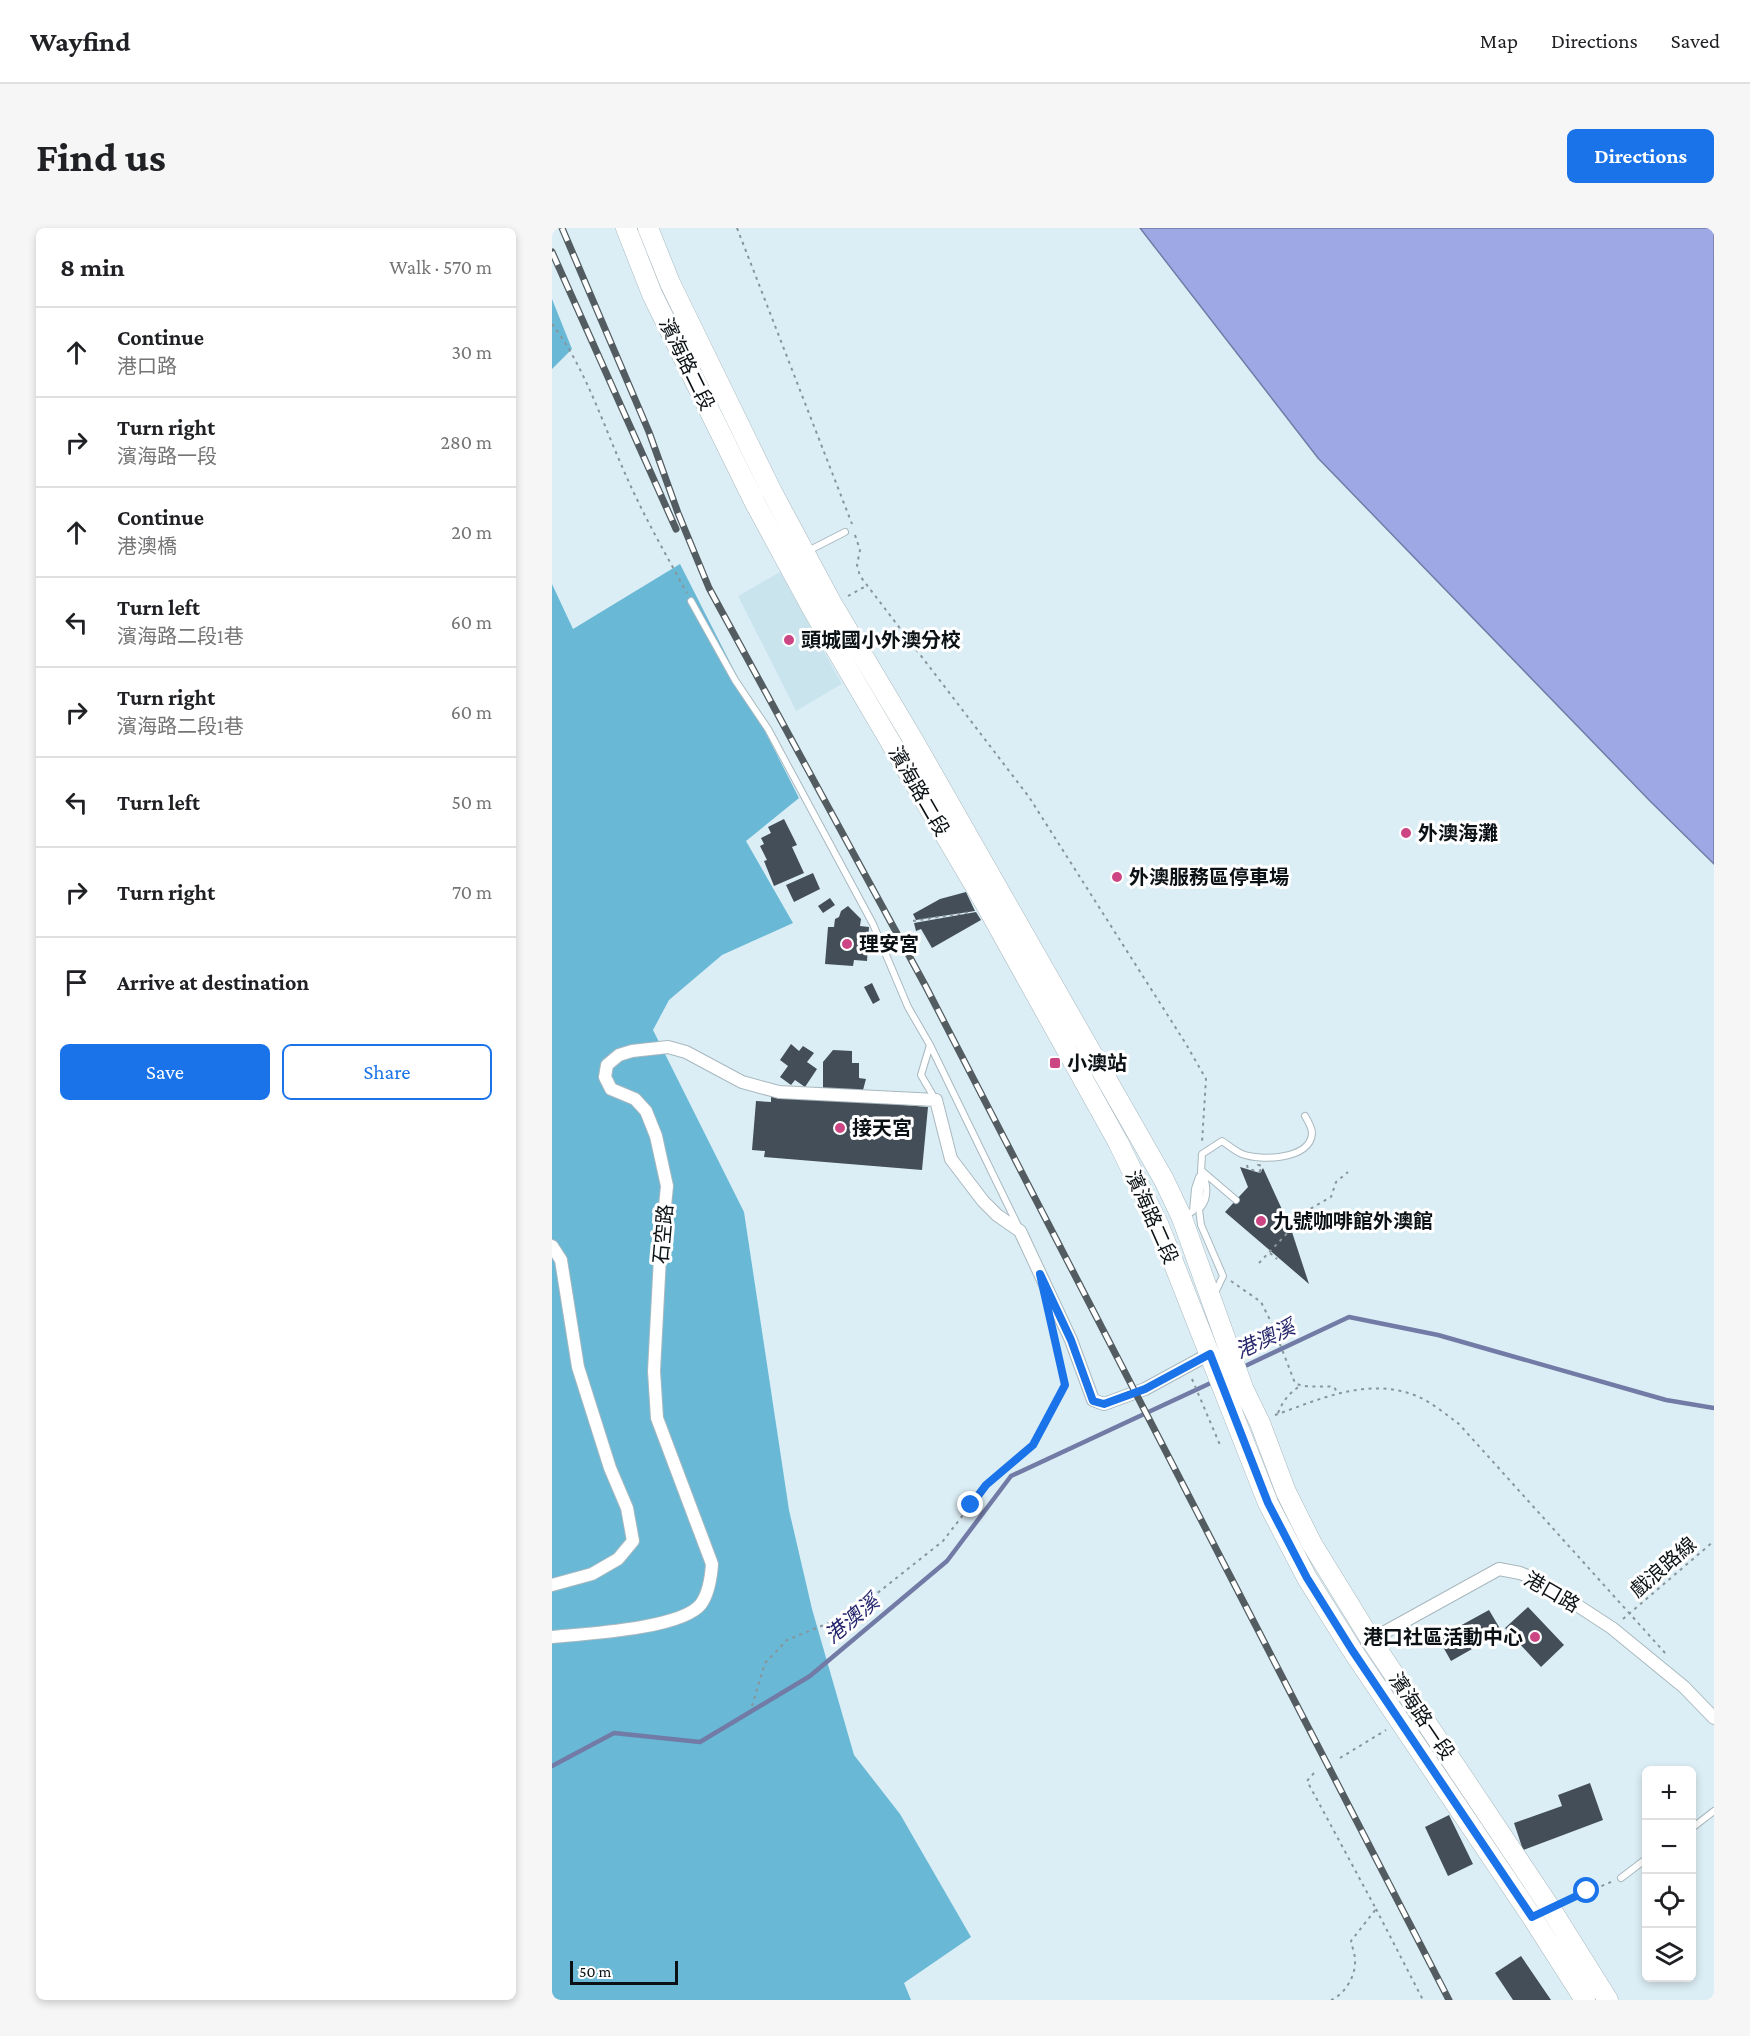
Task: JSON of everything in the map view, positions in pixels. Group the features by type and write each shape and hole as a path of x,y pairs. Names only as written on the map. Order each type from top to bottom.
{"main road":[{"name":"濱海路二段","path":"626,228 652,294 755,503 829,604 912,738 988,903 1034,993 1118,1142 1159,1226 1225,1397"},
{"name":"濱海路二段","path":"648,228 670,283 829,604 893,747 988,903 1049,981 1164,1180 1190,1214 1211,1300 1243,1388"},
{"path":"652,294 670,283"},
{"path":"893,747 912,738"},
{"path":"1034,993 1049,981"},
{"path":"1118,1142 1136,1132"},
{"name":"濱海路一段","path":"1243,1388 1260,1423 1286,1492 1307,1534 1371,1641 1478,1798 1608,2000"},
{"name":"濱海路一段","path":"1225,1397 1268,1503 1307,1578 1352,1650 1532,1917 1585,2000"},
{"path":"1460,1810 1478,1798"},
{"path":"1532,1917 1551,1909"}],"street":[{"name":"石空路","path":"552,1637 608,1632 671,1622 700,1606 710,1584 712,1564 657,1418 654,1371 660,1257 667,1186 656,1136 646,1111 635,1099 611,1089 605,1077 607,1065 619,1055 632,1050 668,1047 686,1052 741,1082 779,1092 936,1100"},
{"path":"936,1100 951,1159 983,1201 997,1215 1020,1231 1071,1340 1093,1401 1104,1404 1145,1389 1228,1344"},
{"path":"552,1246 561,1260 578,1367 607,1457 627,1508 633,1540 618,1559 592,1575 552,1585"},
{"name":"港口路","path":"1352,1650 1498,1569 1520,1573 1539,1581 1612,1628 1684,1687 1714,1718"}],"lane":[{"path":"804,553 845,532"},
{"path":"691,601 735,680 768,729 873,924 908,1007 930,1045 1020,1231"},
{"path":"930,1045 921,1074 936,1100"},
{"path":"1190,1214 1202,1171 1202,1154 1222,1141 1243,1154 1274,1158 1297,1153 1310,1141 1312,1132 1305,1116"},
{"path":"1190,1214 1193,1211 1195,1189 1202,1171"},
{"path":"1202,1171 1236,1200"},
{"path":"1190,1214 1201,1225 1223,1276 1211,1300"},
{"path":"1696,1825 1714,1811"},
{"path":"1621,1878 1642,1863"}],"path":[{"path":"737,228 853,528 860,550 857,565 860,576 1029,797 1186,1044 1206,1079 1202,1154"},
{"path":"552,324 563,338 580,370 633,491 691,601"},
{"path":"829,604 866,586"},
{"path":"913,921 988,903"},
{"path":"1260,1172 1258,1165 1264,1166"},
{"path":"1259,1263 1310,1209 1331,1197 1336,1182 1348,1172"},
{"path":"1270,1252 1277,1259"},
{"path":"1223,1276 1261,1302 1273,1326 1291,1375 1295,1383 1300,1386"},
{"path":"752,1706 765,1663 787,1640 851,1614 944,1541 986,1485 1033,1445 1065,1385 1053,1334"},
{"path":"1190,1374 1220,1445"},
{"path":"1277,1415 1292,1390 1300,1386 1334,1387 1338,1393"},
{"path":"1270,1417 1338,1393 1376,1387 1410,1393 1430,1404 1459,1424 1668,1656"},
{"name":"戲浪路線","path":"1630,1614 1714,1541"},
{"path":"1340,1758 1401,1721"},
{"path":"1314,1773 1307,1781 1423,2000"},
{"path":"1551,1909 1587,1891 1621,1878"},
{"path":"1331,2000 1339,1996 1350,1983 1356,1961 1351,1941 1376,1909"}],"shaded area":[{"path":"1140,228 1714,228 1714,864 1650,801 1318,458"},
{"path":"552,299 572,349 552,369"},
{"path":"680,564 799,798 746,841 793,923 722,955 669,1000 653,1030 744,1212 789,1510 812,1609 854,1755 900,1814 971,1937 904,1983 911,2000 552,2000 552,584 573,629"},
{"name":"頭城國小外澳分校","path":"780,572 842,684 796,711 738,596"}],"building":[{"path":"784,819 797,845 792,847 804,873 774,886 764,861 767,860 760,846 764,844 761,838 771,833 768,827"},
{"path":"813,873 820,889 794,902 786,885"},
{"path":"966,892 975,911 916,920 913,914 940,899"},
{"path":"830,898 835,905 823,913 818,906"},
{"name":"理安宮","path":"848,906 861,919 860,926 869,927 867,961 854,960 853,966 825,964 828,927 834,927 835,919"},
{"path":"976,912 981,920 932,948 921,929 916,931 914,923"},
{"path":"872,983 880,1000 873,1004 864,987"},
{"path":"791,1044 799,1051 803,1046 814,1053 807,1062 817,1069 805,1087 795,1080 791,1085 780,1077 788,1066 780,1060"},
{"path":"833,1050 852,1051 852,1063 859,1063 859,1078 866,1079 863,1090 823,1089 823,1062"},
{"name":"接天宮","path":"771,1094 928,1107 922,1170 764,1157 765,1151 752,1150 756,1101 771,1102"},
{"name":"九號咖啡館外澳館","path":"1240,1167 1260,1173 1263,1168 1291,1229 1309,1284 1225,1212 1248,1187"},
{"name":"港口社區活動中心","path":"1528,1607 1564,1645 1541,1667 1505,1628"},
{"path":"1489,1610 1502,1632 1451,1661 1438,1638"},
{"path":"1590,1783 1603,1820 1523,1850 1514,1823 1562,1806 1558,1795"},
{"path":"1449,1815 1473,1864 1448,1876 1425,1827"},
{"path":"1521,1956 1551,2000 1513,2000 1495,1973"}],"waterway":[{"name":"港澳溪","path":"1241,1368 1349,1317 1438,1335 1666,1400 1714,1408"},
{"name":"港澳溪","path":"552,1766 614,1733 700,1742 810,1676 947,1561 1011,1476 1215,1381"}],"railway":[{"path":"562,228 649,432 678,513 709,588 925,985 1449,2000"},
{"path":"552,252 676,529"}],"place":[{"name":"頭城國小外澳分校","path":"789,640"},
{"name":"外澳海灘","path":"1406,833"},
{"name":"外澳服務區停車場","path":"1117,877"},
{"name":"理安宮","path":"847,944"},
{"name":"小澳站","path":"1055,1063"},
{"name":"接天宮","path":"840,1128"},
{"name":"九號咖啡館外澳館","path":"1261,1221"},
{"name":"港口社區活動中心","path":"1535,1637"}],"route":[{"path":"971,1505 986,1485 1033,1445 1065,1385 1040,1274 1071,1340 1093,1401 1104,1404 1145,1389 1210,1354 1268,1503 1307,1578 1352,1650 1532,1917 1587,1891"}]}
